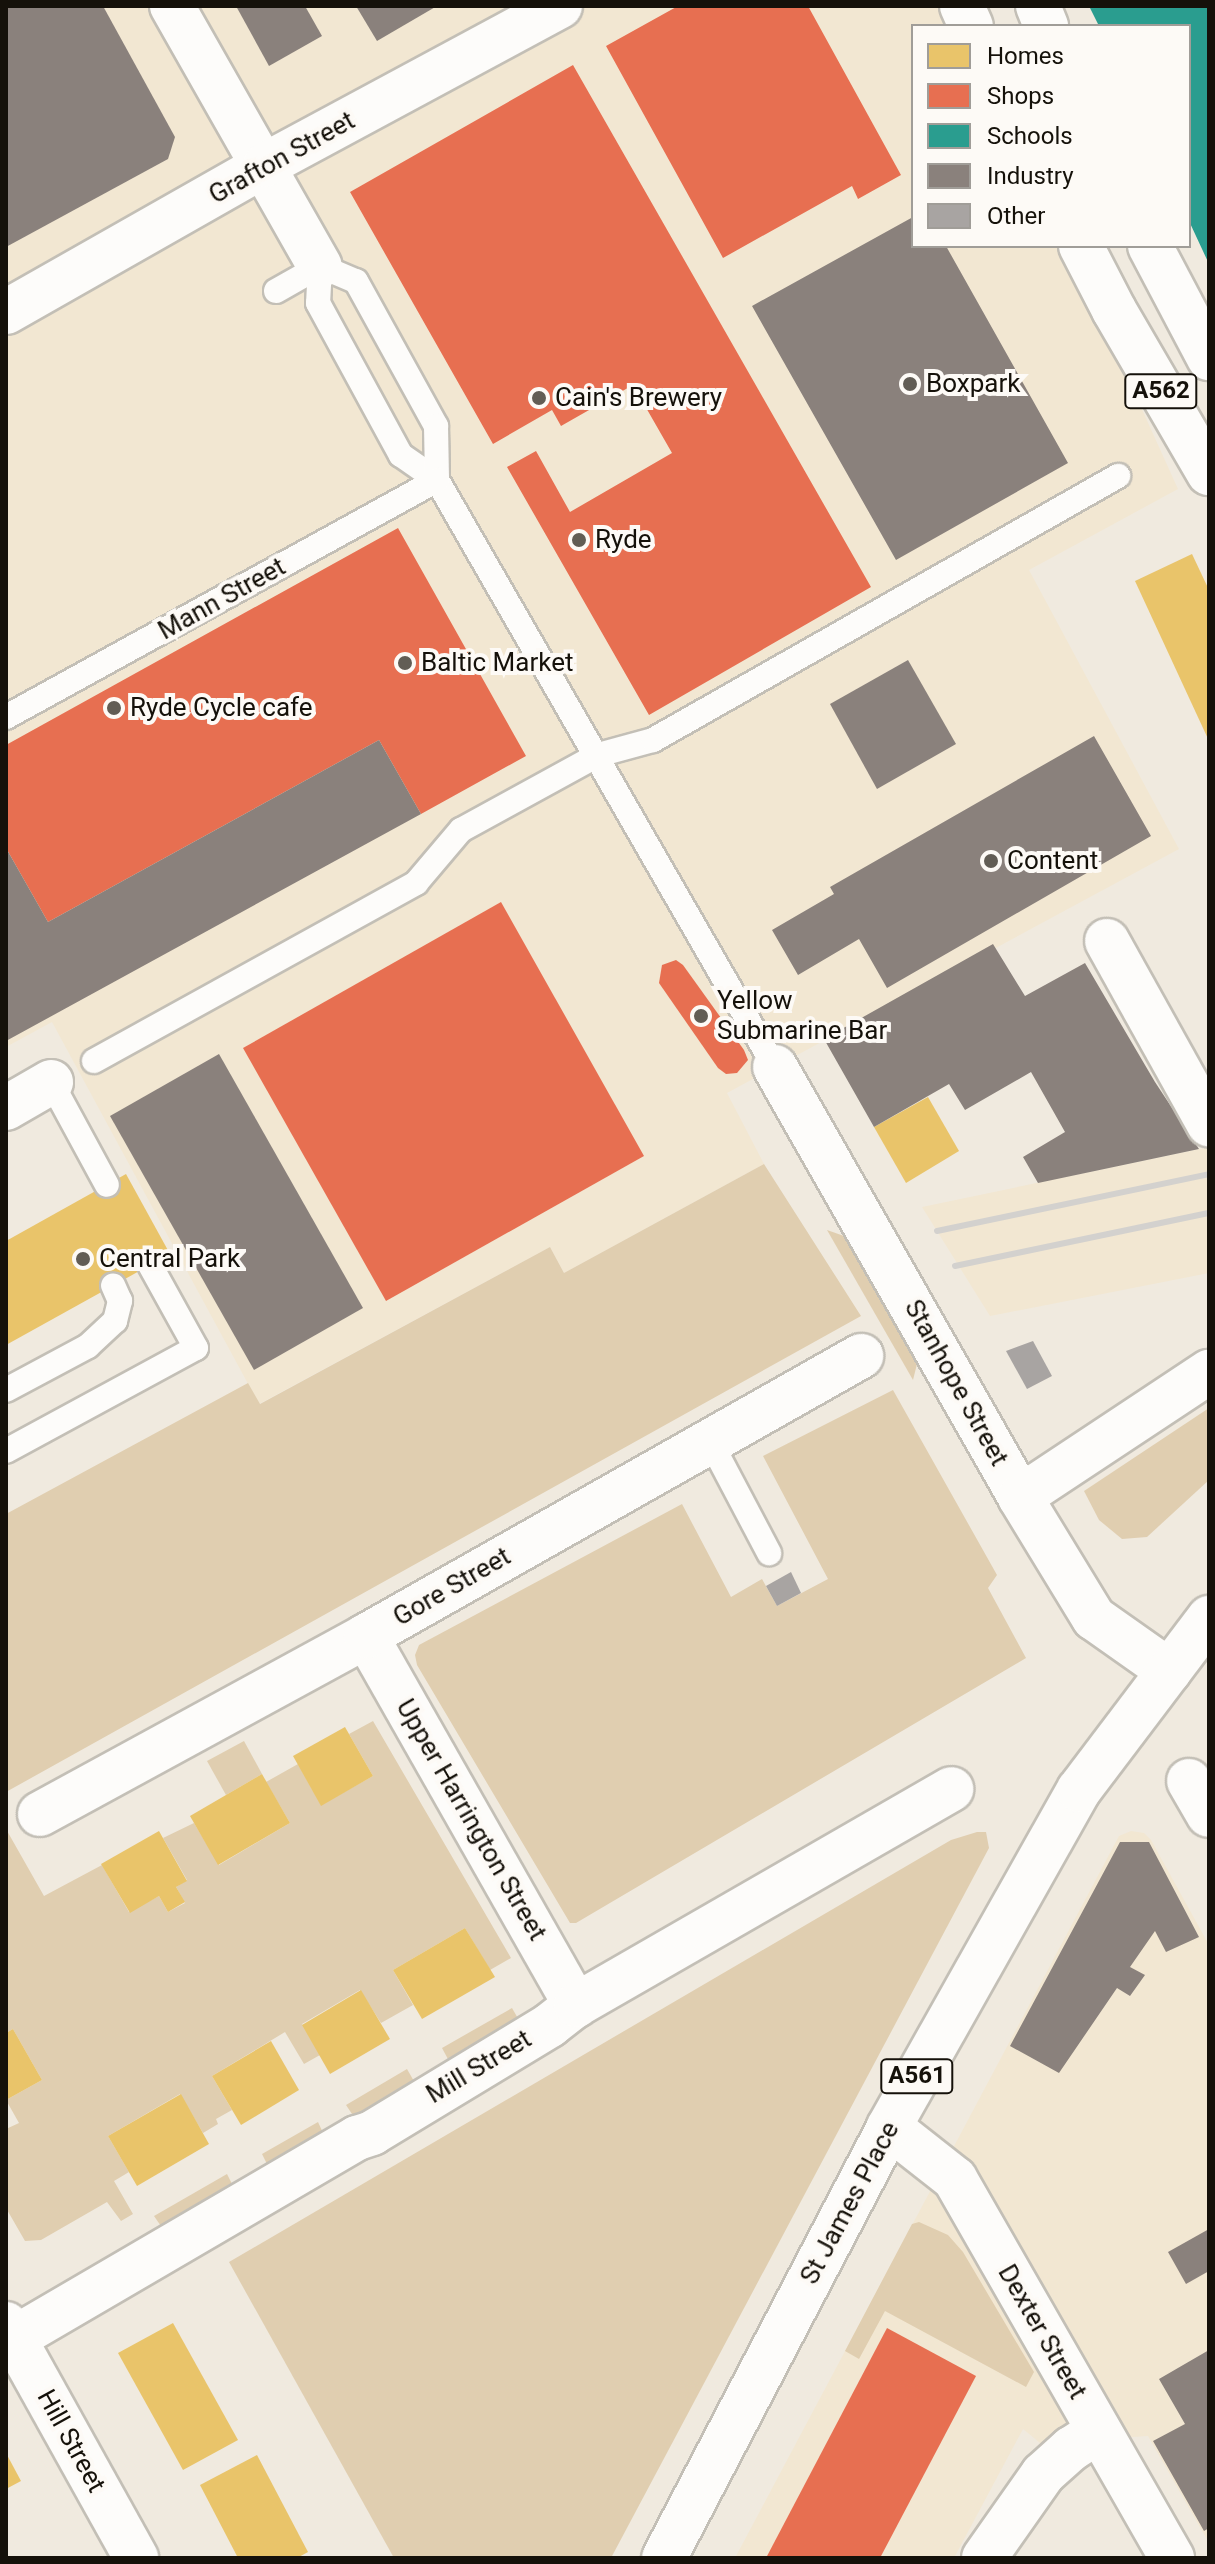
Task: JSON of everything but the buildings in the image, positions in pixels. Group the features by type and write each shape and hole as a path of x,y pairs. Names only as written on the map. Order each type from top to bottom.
{"main road":[{"path":"172,6 320,266"},
{"name":"Grafton Street","path":"6,312 265,165 515,17 560,6"},
{"name":"A562","path":"1082,248 1114,310 1209,473"},
{"name":"A562","path":"1151,248 1209,358"},
{"path":"1107,941 1209,1124"},
{"name":"Stanhope Street","path":"775,1067 1020,1497 1094,1618 1169,1671"},
{"path":"6,1108 51,1082"},
{"name":"Gore Street","path":"40,1814 366,1636 861,1356"},
{"path":"1020,1497 1209,1372"},
{"name":"St James Place","path":"664,2558 889,2127 1079,1790 1209,1618"},
{"name":"Upper Harrington Street","path":"366,1636 576,2005"},
{"name":"Mill Street","path":"9,2335 357,2138 372,2133 550,2025 576,2005 951,1789"},
{"name":"Dexter Street","path":"889,2127 955,2179 1172,2558"},
{"name":"Hill Street","path":"9,2335 136,2558"},
{"path":"984,2558 1043,2474 1071,2449 1099,2431"}],"lane":[{"path":"276,291 320,266"},
{"path":"320,266 356,281 436,426 437,480"},
{"path":"320,266 318,303 401,455 437,480 775,1067"},
{"path":"94,1061 416,883 461,830 598,755 653,740 1118,476"},
{"name":"Mann Street","path":"6,717 437,480"},
{"path":"51,1082 107,1185"},
{"path":"6,1451 196,1348 150,1265"},
{"path":"6,1390 88,1346 115,1321 120,1301 113,1285"},
{"path":"710,1441 769,1553"}],"shaded area":[{"path":"6,6 959,6 967,24 911,24 911,248 1069,248 1178,489 1029,570 1179,849 727,1093 764,1164 564,1273 550,1247 259,1404 52,1022 6,1047"},
{"path":"1209,1147 1209,1273 990,1316 922,1207"},
{"path":"764,1164 861,1316 6,1792 6,1514 248,1383 260,1404 550,1247 564,1273"},
{"path":"827,1230 861,1242 921,1348 913,1380"},
{"path":"893,1390 997,1575 988,1588 1026,1658 576,1923 570,1923 417,1665 415,1655 419,1645 682,1504 731,1597 762,1579 777,1606 828,1579 763,1456"},
{"path":"1209,1408 1209,1480 1147,1537 1122,1539 1099,1520 1084,1491"},
{"path":"373,1721 511,1958 490,1970 465,1928 393,1970 413,2005 381,2023 360,1990 302,2024 320,2055 304,2064 285,2032 212,2076 232,2110 216,2119 218,2124 203,2133 180,2094 108,2136 129,2172 114,2181 133,2214 121,2221 107,2202 41,2240 25,2241 6,2208 6,2129 19,2123 6,2100 42,2080 13,2029 6,2033 6,1829 44,1896 102,1865 129,1912 159,1896 168,1912 185,1903 176,1887 187,1880 163,1838 194,1823 219,1865 290,1823 266,1782 298,1764 321,1805 373,1776 349,1734"},
{"path":"244,1741 262,1774 226,1795 207,1761"},
{"path":"1131,1831 1144,1833 1151,1840 1209,1945 1209,2543 1148,2436 1040,2443 1023,2429 954,2558 735,2558 1119,1836"},
{"path":"986,1832 989,1848 611,2558 394,2558 229,2262 951,1840"},
{"path":"512,2008 520,2022 449,2061 442,2048"},
{"path":"407,2069 415,2083 354,2117 346,2105"},
{"path":"318,2122 324,2135 269,2168 262,2154"},
{"path":"227,2174 234,2188 163,2229 154,2216"},
{"path":"919,2222 948,2235 963,2252 1034,2372 1026,2387 885,2311 859,2359 845,2351 912,2224"}],"railway":[{"path":"937,1231 1209,1174"},
{"path":"955,1266 1209,1213"}],"place":[{"name":"Boxpark","path":"910,384"},
{"name":"Cain's Brewery","path":"539,398"},
{"name":"Ryde","path":"579,540"},
{"name":"Baltic Market","path":"405,663"},
{"name":"Ryde Cycle cafe","path":"114,708"},
{"name":"Content","path":"991,861"},
{"name":"Yellow Submarine Bar","path":"701,1016"},
{"name":"Central Park","path":"83,1259"}]}
